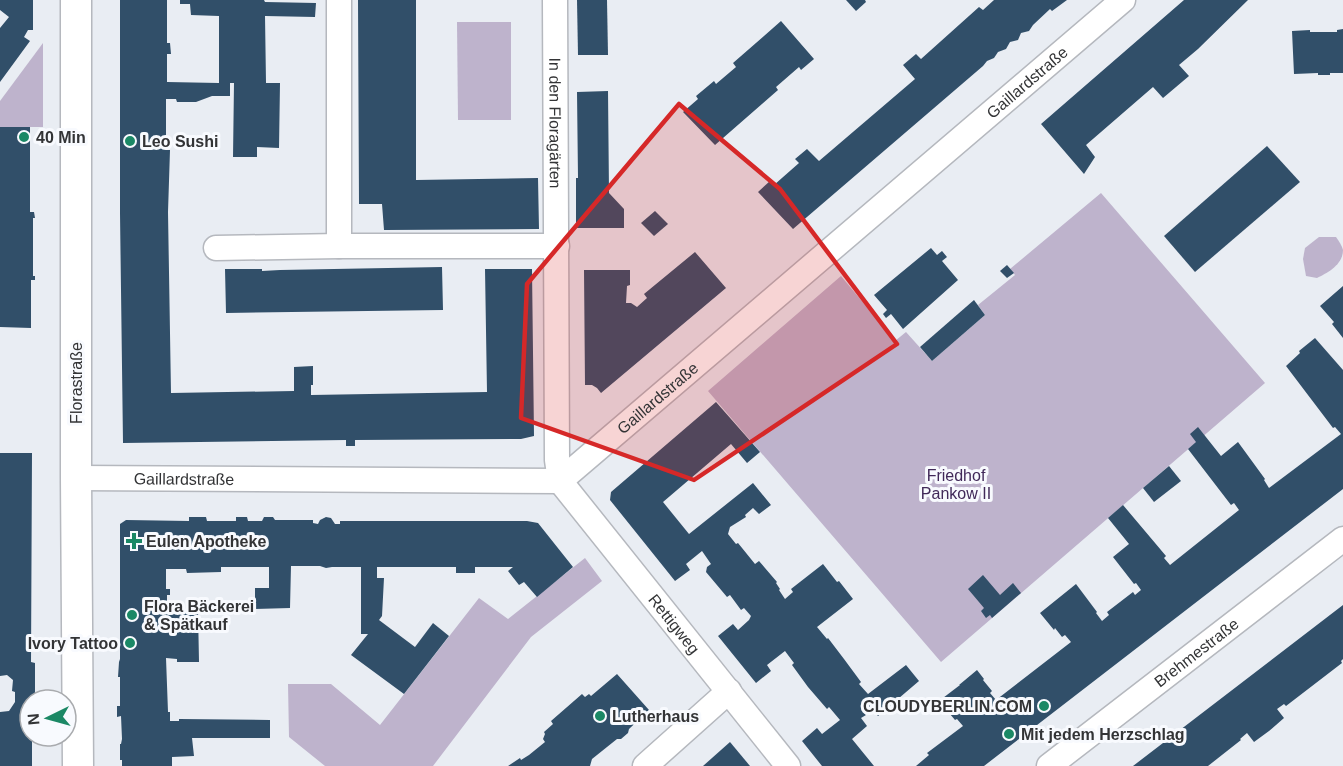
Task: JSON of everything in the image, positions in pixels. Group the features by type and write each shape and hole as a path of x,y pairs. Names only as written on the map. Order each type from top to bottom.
{"street":[{"name":"Florastraße","path":"76,0 78,766"},
{"path":"339,0 339,246"},
{"name":"In den Floragärten","path":"555,0 557,460 560,481"},
{"name":"Gaillardstraße","path":"76,478 560,481 1123,0"},
{"path":"216,248 556,246"},
{"name":"Rettigweg","path":"560,481 788,766"},
{"name":"Brehmestraße","path":"1049,766 1343,539"},
{"path":"645,766 729,691"}],"highlighted area":[{"path":"679,104 780,189 897,344 694,480 521,418 527,284"}],"green space":[{"path":"457,22 511,22 511,120 458,120"},
{"path":"43,43 43,127 0,127 0,101"},
{"name":"Friedhof Pankow II","path":"1101,193 1265,383 941,662 708,391 841,276 895,341 906,332 932,361 985,315 978,305 1015,275 1010,269"},
{"path":"1319,237 1336,237 1343,248 1342,255 1334,268 1325,274 1317,278 1306,276 1303,259 1305,248"},
{"path":"585,558 602,581 531,637 433,766 325,766 289,737 288,684 331,684 380,725 479,598 508,619"}],"building":[{"path":"0,0 33,0 33,30 28,30 24,37 30,41 0,82 0,28 9,17 0,10"},
{"path":"120,0 167,0 167,43 170,43 171,54 167,54 167,82 219,83 219,16 191,15 190,4 180,4 180,0 264,0 265,2 316,3 315,17 265,16 266,83 280,83 279,148 257,147 257,157 233,157 234,83 230,83 230,96 212,96 196,102 177,102 176,99 166,99 166,150 170,150 168,212 171,393 294,391 294,367 313,366 311,395 487,392 485,269 532,269 534,436 521,439 355,440 355,446 346,446 346,440 123,443"},
{"path":"358,0 416,0 416,180 538,178 539,229 384,230 382,204 359,204"},
{"path":"577,0 607,0 608,55 578,55"},
{"path":"846,0 865,0 866,2 856,11"},
{"path":"994,0 1067,0 1052,11 1050,9 1029,31 1021,33 1018,40 1010,42 1006,49 987,61 793,229 758,192 770,181 774,185 799,163 795,159 807,149 819,161 915,79 903,65 916,54 921,59 979,7 983,10"},
{"path":"1184,0 1248,0 1179,65 1189,76 1163,98 1153,87 1086,145 1095,157 1084,174 1041,124"},
{"path":"781,21 814,59 801,70 799,67 776,87 778,90 715,145 683,112 698,99 696,96 714,81 716,84 736,67 733,63"},
{"path":"1343,29 1343,73 1294,74 1292,31 1337,32"},
{"path":"608,91 609,193 624,209 624,228 576,228 577,92"},
{"path":"0,127 30,127 30,212 34,212 35,218 33,218 33,276 35,280 31,280 31,328 0,327"},
{"path":"1267,146 1300,182 1195,272 1164,236"},
{"path":"655,211 668,224 654,236 641,223"},
{"path":"931,248 937,255 942,251 947,257 942,261 958,280 903,329 891,314 886,318 883,314 887,310 874,295"},
{"path":"695,252 726,288 601,393 592,385 585,385 584,270 630,270 630,285 627,286 626,303 637,307 647,298 644,294"},
{"path":"1007,265 1014,273 1007,278 1000,271"},
{"path":"442,267 443,310 226,313 225,269 262,269 262,271"},
{"path":"1343,286 1343,338 1332,324 1334,322 1320,306"},
{"path":"974,300 985,315 932,361 920,347"},
{"path":"1315,338 1343,370 1343,489 984,766 916,766 929,755 927,753 963,726 939,701 977,670 996,700 1071,642 1065,635 1062,637 1055,628 1054,630 1040,613 1076,584 1102,621 1109,615 1107,612 1133,592 1135,595 1141,590 1113,557 1129,544 1108,518 1123,505 1166,556 1164,558 1170,565 1239,510 1234,503 1231,505 1188,449 1196,442 1190,434 1198,427 1221,456 1238,442 1269,488 1341,434 1335,427 1333,428 1286,366"},
{"path":"716,402 760,452 747,463 731,444 663,502 689,534 753,483 771,505 759,514 753,508 745,515 746,517 730,527 728,534 736,544 738,543 755,564 759,561 777,582 785,599 793,592 791,589 823,564 837,582 839,581 853,599 817,627 844,659 868,694 906,665 919,681 878,716 871,708 861,718 867,726 852,739 874,766 822,766 802,741 817,728 822,734 840,720 808,687 785,651 767,665 771,671 756,683 718,636 733,624 738,630 751,616 744,608 741,610 730,595 727,597 706,572 707,567 711,564 702,551 686,564 690,570 675,581 610,500 611,492"},
{"path":"0,453 32,453 31,662 35,663 35,688 18,688 18,748 32,748 32,766 0,766 0,712 9,711 15,702 15,692 12,691 13,680 7,675 0,676"},
{"path":"1169,466 1181,481 1154,502 1143,488"},
{"path":"189,517 206,517 207,521 236,521 236,517 247,517 248,521 262,521 264,517 273,517 275,520 313,520 313,523 318,524 326,517 331,518 335,524 340,524 340,521 527,521 538,523 573,567 537,597 524,582 519,585 508,571 513,567 475,567 475,573 456,573 456,567 377,567 377,578 384,578 382,616 379,620 415,647 433,623 449,636 404,694 351,655 368,634 361,634 361,567 291,566 290,608 255,609 255,588 269,588 269,567 221,567 221,572 187,573 186,569 166,569 166,589 170,589 170,595 167,595 167,611 198,611 199,662 177,662 177,659 166,658 170,721 179,721 179,719 270,720 270,738 192,738 194,756 172,757 172,766 122,766 122,760 120,760 121,716 117,717 117,706 120,706 120,677 118,677 120,524 126,520 189,521"},
{"path":"983,575 1000,595 1013,583 1021,593 992,618 990,615 986,618 981,611 984,608 968,589"},
{"path":"1343,605 1342,663 1286,706 1284,704 1277,709 1284,718 1269,731 1254,742 1247,733 1208,766 1133,766"},
{"name":"Lutherhaus","path":"617,674 649,710 629,729 628,733 592,759 590,766 508,766 529,755 545,742 544,732 553,724 551,721 582,694 585,697 589,694 591,696"},
{"path":"730,742 750,766 703,766"}],"place":[{"name":"40 Min","path":"24,137"},
{"name":"Leo Sushi","path":"130,141"},
{"name":"Eulen Apotheke","path":"134,541"},
{"name":"Flora Bäckerei & Spätkauf","path":"132,615"},
{"name":"Ivory Tattoo","path":"130,643"},
{"name":"CLOUDYBERLIN.COM","path":"1044,706"},
{"name":"Lutherhaus","path":"600,716"},
{"name":"Mit jedem Herzschlag","path":"1009,734"}]}
